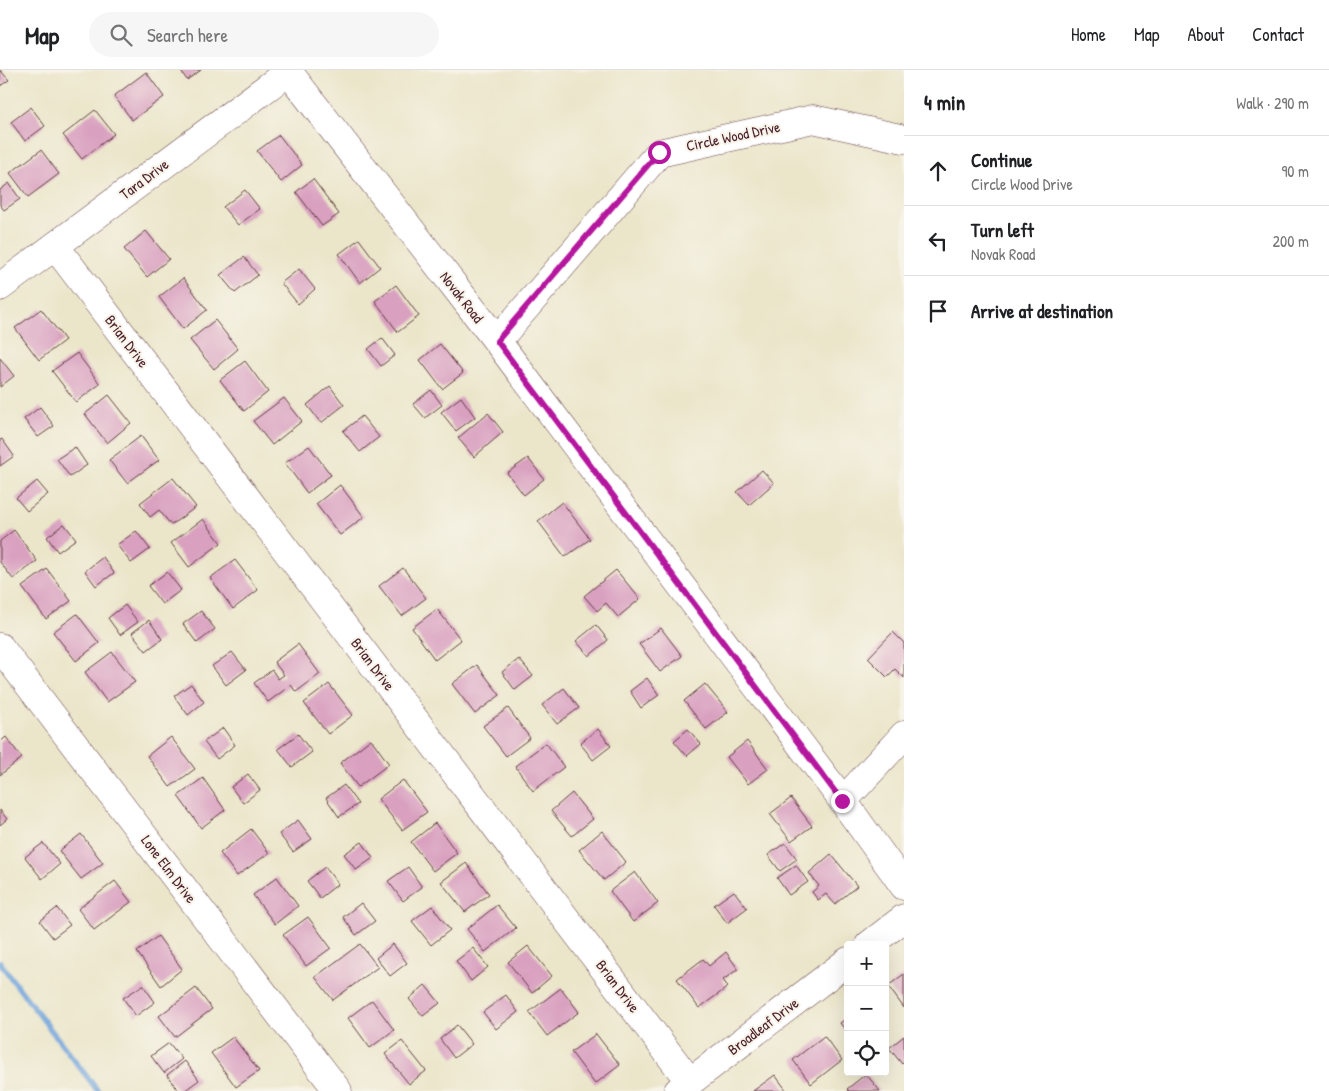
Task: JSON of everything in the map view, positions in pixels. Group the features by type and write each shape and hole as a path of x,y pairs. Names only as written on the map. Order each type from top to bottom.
{"street":[{"name":"Tara Drive","path":"0,286 288,71"},
{"name":"Novak Road","path":"288,71 497,341 904,886"},
{"name":"Circle Wood Drive","path":"497,341 659,152 813,119 904,139"},
{"name":"Brian Drive","path":"55,246 684,1086"},
{"name":"Lone Elm Drive","path":"0,647 338,1091"},
{"path":"842,801 904,735"},
{"path":"874,941 904,918"},
{"name":"Broadleaf Drive","path":"684,1086 844,964"}],"building":[{"path":"0,70 9,80 0,86"},
{"path":"180,70 201,70 187,80"},
{"path":"146,72 164,97 132,120 114,96"},
{"path":"31,107 45,126 25,141 11,122"},
{"path":"95,110 114,134 82,159 63,135"},
{"path":"279,135 302,165 281,182 257,151"},
{"path":"41,150 59,174 28,197 10,173"},
{"path":"313,179 339,214 322,226 296,192"},
{"path":"9,183 20,199 4,210 0,205 0,190"},
{"path":"245,190 260,209 238,225 223,207"},
{"path":"146,231 169,259 147,277 124,249"},
{"path":"359,239 380,267 360,283 339,254"},
{"path":"244,257 258,275 235,293 220,275"},
{"path":"299,269 315,289 298,304 281,283"},
{"path":"183,278 207,310 183,329 159,297"},
{"path":"396,285 419,316 398,332 375,301"},
{"path":"41,309 65,340 39,360 15,328"},
{"path":"215,320 238,349 214,369 190,340"},
{"path":"382,338 395,355 381,366 368,349"},
{"path":"440,344 463,373 442,389 420,360"},
{"path":"77,353 100,384 76,402 52,371"},
{"path":"0,358 14,376 0,387"},
{"path":"245,361 268,392 244,411 220,380"},
{"path":"330,386 344,405 321,423 307,405"},
{"path":"431,390 442,405 425,418 413,404"},
{"path":"109,395 131,423 107,443 85,414"},
{"path":"461,397 475,417 456,431 441,412"},
{"path":"284,398 302,421 272,445 253,421"},
{"path":"40,407 54,426 38,437 24,419"},
{"path":"488,413 503,432 474,457 458,438"},
{"path":"362,416 379,437 360,452 343,431"},
{"path":"141,436 159,460 127,483 109,460"},
{"path":"2,439 14,456 0,466 0,440"},
{"path":"309,446 331,475 307,493 285,463"},
{"path":"75,447 87,465 70,477 57,459"},
{"path":"528,458 544,479 524,495 507,473"},
{"path":"762,470 774,483 749,505 737,492"},
{"path":"173,478 196,507 171,525 159,510 150,517 140,503"},
{"path":"37,481 48,494 27,511 16,498"},
{"path":"340,485 364,517 340,535 316,504"},
{"path":"562,502 590,539 565,557 538,521"},
{"path":"203,519 221,543 189,567 171,543"},
{"path":"64,524 76,539 58,552 47,537"},
{"path":"14,530 37,561 13,579 0,562 0,541"},
{"path":"136,531 150,549 131,563 117,545"},
{"path":"103,557 114,573 96,586 85,571"},
{"path":"235,560 258,590 233,609 210,578"},
{"path":"403,568 426,598 402,616 379,586"},
{"path":"47,569 71,601 46,619 22,587"},
{"path":"616,570 640,599 618,617 606,603 597,611 584,596"},
{"path":"167,572 181,590 162,604 148,586"},
{"path":"125,605 138,622 120,635 108,618"},
{"path":"437,609 461,640 435,660 412,628"},
{"path":"201,611 215,629 197,643 183,624"},
{"path":"77,614 99,643 76,661 53,632"},
{"path":"149,620 162,639 146,651 132,633"},
{"path":"596,625 608,640 589,656 576,641"},
{"path":"661,628 682,656 660,672 639,644"},
{"path":"893,632 904,643 904,678 895,669 887,677 868,658"},
{"path":"298,644 320,674 296,692 291,685 268,702 254,683 272,670 278,679 284,675 274,662"},
{"path":"112,652 135,682 107,702 85,672"},
{"path":"232,652 246,670 226,685 212,666"},
{"path":"519,659 533,676 515,690 502,672"},
{"path":"477,665 500,695 475,714 452,684"},
{"path":"647,678 659,695 641,708 630,691"},
{"path":"191,684 204,702 188,715 174,696"},
{"path":"329,684 353,715 328,734 304,703"},
{"path":"705,684 728,712 706,729 684,701"},
{"path":"564,688 579,708 557,724 542,705"},
{"path":"508,708 530,738 506,756 483,726"},
{"path":"223,728 235,745 217,759 204,742"},
{"path":"598,729 611,746 593,760 580,743"},
{"path":"688,729 701,744 687,756 674,741"},
{"path":"298,734 312,752 292,767 278,749"},
{"path":"6,737 22,758 0,775 0,742"},
{"path":"171,737 195,769 170,787 147,756"},
{"path":"371,739 389,764 358,787 340,763"},
{"path":"747,741 768,769 748,784 727,757"},
{"path":"546,743 564,767 533,791 515,766"},
{"path":"248,774 260,790 243,803 231,787"},
{"path":"203,778 225,810 201,828 178,796"},
{"path":"403,780 427,812 402,830 378,799"},
{"path":"344,785 358,804 339,817 326,798"},
{"path":"572,793 593,819 572,836 551,811"},
{"path":"791,798 812,826 791,841 770,814"},
{"path":"0,810 7,819 0,825"},
{"path":"298,820 312,839 293,852 279,834"},
{"path":"435,823 457,853 433,871 411,842"},
{"path":"251,829 269,853 237,876 220,853"},
{"path":"602,831 626,862 604,880 579,850"},
{"path":"81,834 103,863 81,879 59,851"},
{"path":"362,842 373,858 356,870 344,854"},
{"path":"43,843 60,864 42,879 25,857"},
{"path":"785,843 797,859 780,871 768,855"},
{"path":"831,854 857,886 835,904 826,894 818,900 812,892 819,886 809,873"},
{"path":"466,863 489,894 465,912 441,882"},
{"path":"796,865 808,882 789,895 777,878"},
{"path":"325,867 338,884 320,898 307,881"},
{"path":"408,867 422,887 403,901 388,881"},
{"path":"635,872 658,903 633,922 610,891"},
{"path":"277,877 298,906 275,924 253,895"},
{"path":"115,881 131,902 94,930 78,909"},
{"path":"734,891 747,908 727,923 714,905"},
{"path":"361,903 375,921 356,935 343,917"},
{"path":"497,905 516,928 485,952 467,929"},
{"path":"432,906 450,930 431,945 412,921"},
{"path":"57,908 70,925 53,938 40,921"},
{"path":"308,917 331,948 306,966 283,935"},
{"path":"158,936 182,969 161,986 137,952"},
{"path":"360,944 378,967 333,1000 315,977"},
{"path":"393,944 407,963 390,976 376,958"},
{"path":"528,946 552,976 532,993 508,962"},
{"path":"473,948 488,967 471,981 456,961"},
{"path":"726,952 738,969 723,980 728,987 699,1008 677,979 703,959 709,966"},
{"path":"904,974 904,1008 889,987 889,985"},
{"path":"143,985 155,1002 136,1016 123,998"},
{"path":"425,985 440,1003 423,1016 409,999"},
{"path":"196,988 212,1009 175,1037 159,1016"},
{"path":"561,988 579,1012 547,1036 529,1012"},
{"path":"506,995 518,1012 496,1029 483,1012"},
{"path":"372,1000 394,1030 370,1048 348,1018"},
{"path":"844,1020 844,1028 840,1023"},
{"path":"457,1025 472,1044 454,1058 440,1039"},
{"path":"596,1034 620,1065 595,1084 571,1052"},
{"path":"824,1036 842,1060 811,1084 793,1060"},
{"path":"904,1036 904,1062 902,1064 889,1048"},
{"path":"233,1037 259,1071 236,1087 211,1053"},
{"path":"402,1041 426,1071 409,1084 385,1054"},
{"path":"169,1043 182,1059 164,1073 151,1056"},
{"path":"185,1061 199,1080 184,1091 179,1091 167,1075"},
{"path":"775,1075 787,1091 753,1091"},
{"path":"863,1076 868,1076 880,1091 849,1091 847,1089"}],"waterway":[{"path":"0,962 98,1091"}],"route":[{"path":"659,152 497,341 842,801"}]}
